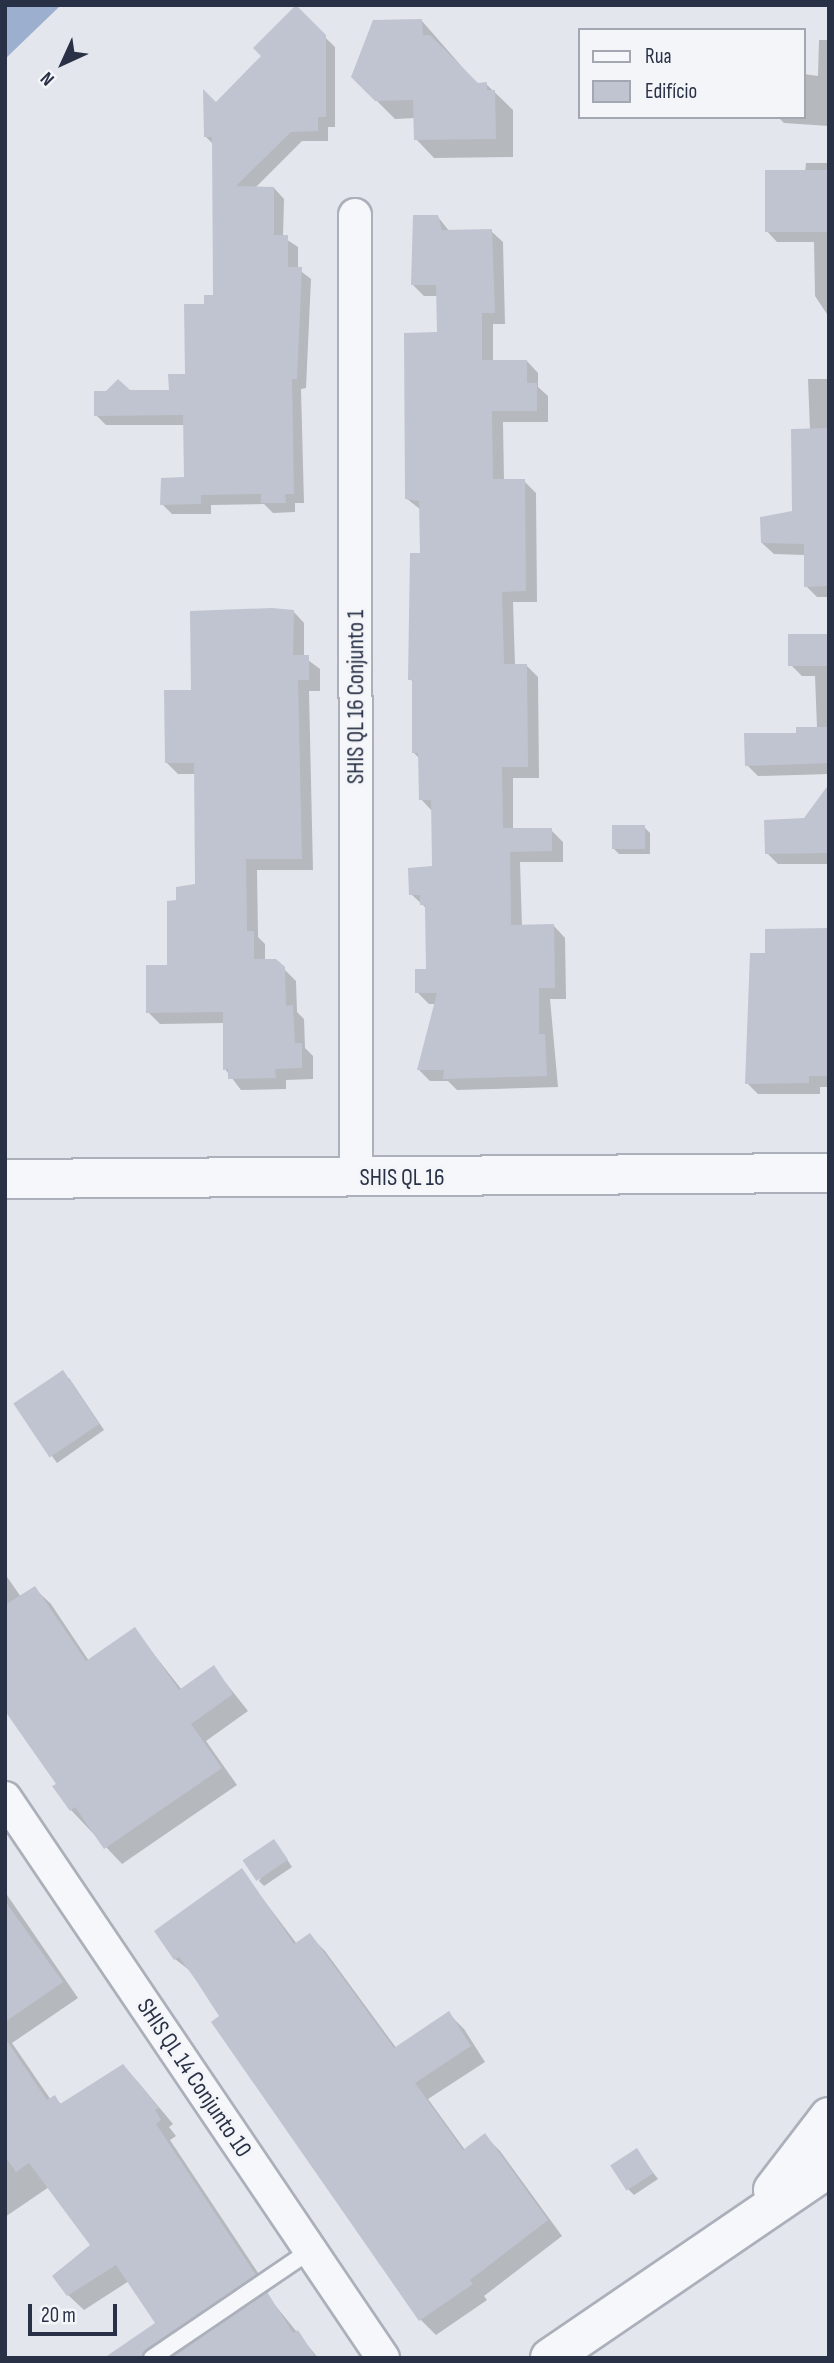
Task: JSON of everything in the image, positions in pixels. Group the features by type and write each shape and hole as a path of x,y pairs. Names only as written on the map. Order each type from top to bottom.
{"street":[{"name":"SHIS QL 16 Conjunto 1","path":"355,215 356,1178"},
{"name":"SHIS QL 16","path":"5,1179 819,1177"},
{"name":"SHIS QL 14 Conjunto 10","path":"5,1798 383,2358"},
{"path":"758,2212 829,2117"},
{"path":"550,2358 758,2212 829,2168"}],"lane":[{"path":"152,2358 311,2250"}],"water":[{"path":"5,5 61,5 5,59"}],"building":[{"path":"296,5 326,35 326,117 318,117 318,131 291,132 236,186 274,187 274,235 288,235 288,267 302,267 297,379 292,379 294,494 285,494 286,503 261,503 261,494 201,495 201,504 160,505 161,478 184,477 183,415 94,416 94,391 106,391 118,379 130,390 169,390 168,374 185,374 184,304 204,304 204,295 213,295 212,137 204,137 203,89 216,102 261,56 253,48"},
{"path":"422,19 423,35 430,35 478,83 487,82 487,90 495,90 496,139 414,140 413,100 375,101 351,77 373,20"},
{"path":"765,170 829,170 829,232 765,232"},
{"path":"413,215 438,215 442,230 492,229 495,313 482,313 482,360 527,360 527,383 537,383 537,411 492,411 493,479 525,479 526,591 502,592 504,664 527,664 528,767 502,767 503,828 552,828 552,851 510,852 511,925 554,924 555,988 539,988 539,1034 545,1034 547,1076 443,1079 444,1070 417,1070 437,993 415,993 415,969 426,969 425,905 420,905 420,895 409,895 408,868 432,866 431,800 419,800 418,753 412,753 412,680 408,680 410,553 420,553 419,501 405,499 404,333 437,332 436,285 411,285"},
{"path":"829,428 829,586 804,587 804,544 761,543 760,517 792,511 791,429"},
{"path":"272,608 294,610 293,655 309,655 309,680 298,680 302,859 246,859 247,931 254,931 254,959 276,959 285,967 286,1006 293,1005 295,1043 302,1043 302,1068 275,1069 276,1078 228,1079 228,1069 223,1070 223,1012 146,1013 146,965 167,965 167,901 176,900 176,887 195,884 194,763 165,763 164,690 191,690 190,611"},
{"path":"788,634 829,634 829,666 788,666"},
{"path":"796,727 829,727 829,763 745,766 744,733 796,733"},
{"path":"829,784 829,853 765,854 764,820 804,818"},
{"path":"612,825 645,825 645,849 612,849"},
{"path":"829,928 829,1076 809,1076 809,1083 745,1084 750,953 765,953 765,929"},
{"path":"63,1370 99,1424 50,1457 13,1404"},
{"path":"35,1586 86,1661 135,1627 179,1690 214,1665 233,1694 191,1724 222,1768 104,1849 75,1807 70,1811 52,1786 56,1784 5,1711 5,1605"},
{"path":"274,1839 288,1860 256,1881 242,1860"},
{"path":"242,1868 294,1944 310,1933 394,2048 449,2011 471,2046 415,2083 463,2150 485,2133 548,2220 470,2280 473,2284 419,2321 211,2022 219,2016 195,1979 179,1957 174,1960 154,1931"},
{"path":"5,1901 63,1982 5,2022"},
{"path":"5,2038 47,2100 55,2095 60,2104 123,2064 159,2108 155,2110 161,2120 156,2124 256,2275 146,2349 142,2358 104,2358 155,2323 116,2265 67,2296 52,2276 90,2245 29,2163 16,2172 5,2156"},
{"path":"637,2148 653,2173 627,2191 610,2165"},
{"path":"267,2292 293,2333 298,2330 316,2358 171,2358"}]}
